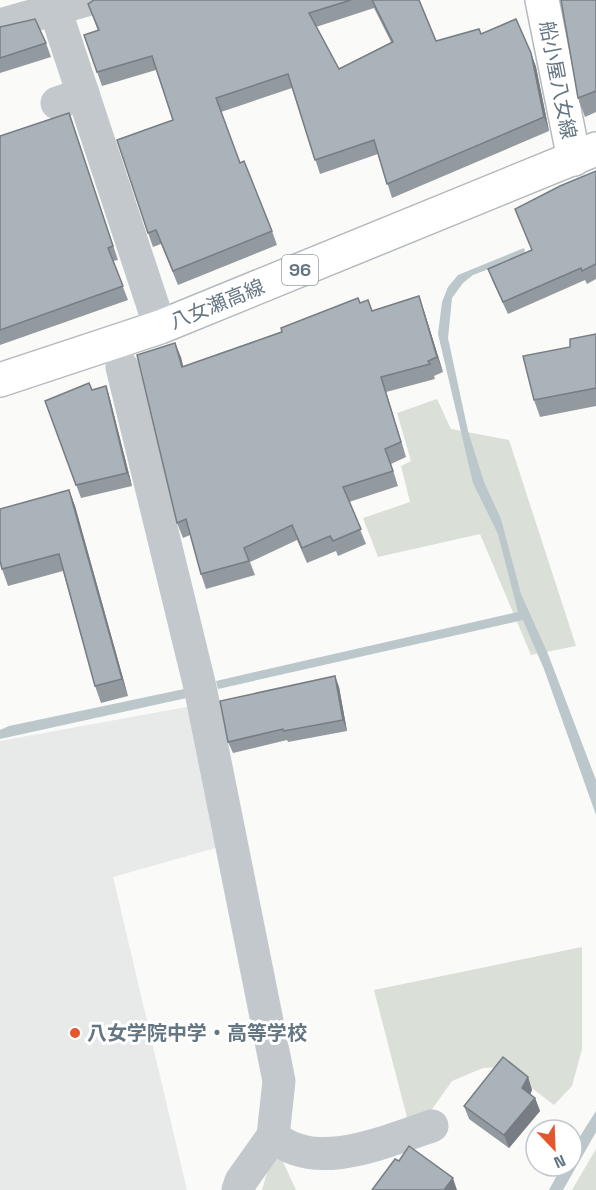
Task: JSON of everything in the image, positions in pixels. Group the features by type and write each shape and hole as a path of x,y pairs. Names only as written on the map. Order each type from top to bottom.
{"main road":[{"name":"船小屋八女線","path":"542,0 585,154"},
{"name":"八女瀬高線","path":"0,380 160,327 585,154"}],"street":[{"path":"0,25 54,5 87,0"},
{"path":"54,5 70,99 160,327"},
{"path":"122,367 200,687 279,1082 273,1136 237,1190"},
{"path":"273,1136 282,1144 320,1154 363,1149 432,1126"}],"shaded area":[{"path":"524,248 526,255 473,275 463,283 452,298 448,338 468,431 484,482 501,519 521,594 548,654 596,780 596,815 544,669 523,620 218,689 216,681 518,612 498,534 473,483 438,334 442,302 448,287 458,275"},
{"path":"437,399 451,429 509,440 576,646 531,655 480,534 378,557 363,518 410,502 401,466 411,461 397,413"},
{"path":"189,688 191,697 0,739 0,730 9,726"},
{"name":"八女学院中学・高等学校","path":"192,706 219,847 113,877 187,1190 0,1190 0,741"},
{"path":"582,947 582,1049 572,1086 554,1105 504,1067 483,1068 452,1081 430,1112 409,1125 374,990"},
{"path":"596,1111 596,1132 584,1153 584,1130"},
{"path":"596,1149 596,1190 572,1190 579,1178 584,1178 584,1170"},
{"path":"278,1151 296,1190 262,1190 270,1162"},
{"path":"556,1178 570,1178 563,1190 549,1190"}],"building":[{"path":"94,0 351,0 309,13 339,69 393,42 372,0 419,0 436,41 479,29 481,34 516,19 531,53 544,117 387,184 374,140 315,160 288,74 216,98 240,163 244,161 272,231 173,271 156,230 148,233 117,140 173,120 152,56 97,72 84,35 99,30 88,4"},
{"path":"561,0 596,0 596,91 578,98"},
{"path":"35,19 46,43 0,58 0,27"},
{"path":"69,113 113,246 108,248 123,286 0,330 0,136"},
{"path":"596,171 596,264 582,271 581,268 503,302 488,269 532,250 515,209"},
{"path":"419,296 437,357 428,361 430,364 381,377 401,442 385,449 393,471 343,487 361,529 333,541 330,536 302,548 292,525 244,548 249,561 201,574 186,519 177,523 137,355 175,343 182,367 282,332 281,328 358,298 360,303 368,300 372,311"},
{"path":"596,334 596,388 534,400 523,356 570,347 570,339"},
{"path":"89,383 92,390 106,386 127,473 76,485 45,401"},
{"path":"69,490 122,679 95,686 59,554 2,569 0,561 0,509"},
{"path":"335,676 343,720 284,731 283,729 228,742 220,701"},
{"path":"503,1057 528,1077 522,1088 535,1098 504,1135 464,1106"},
{"path":"409,1146 453,1178 444,1190 372,1190 395,1159 399,1161"}],"place":[{"name":"八女学院中学・高等学校","path":"75,1033"}]}
